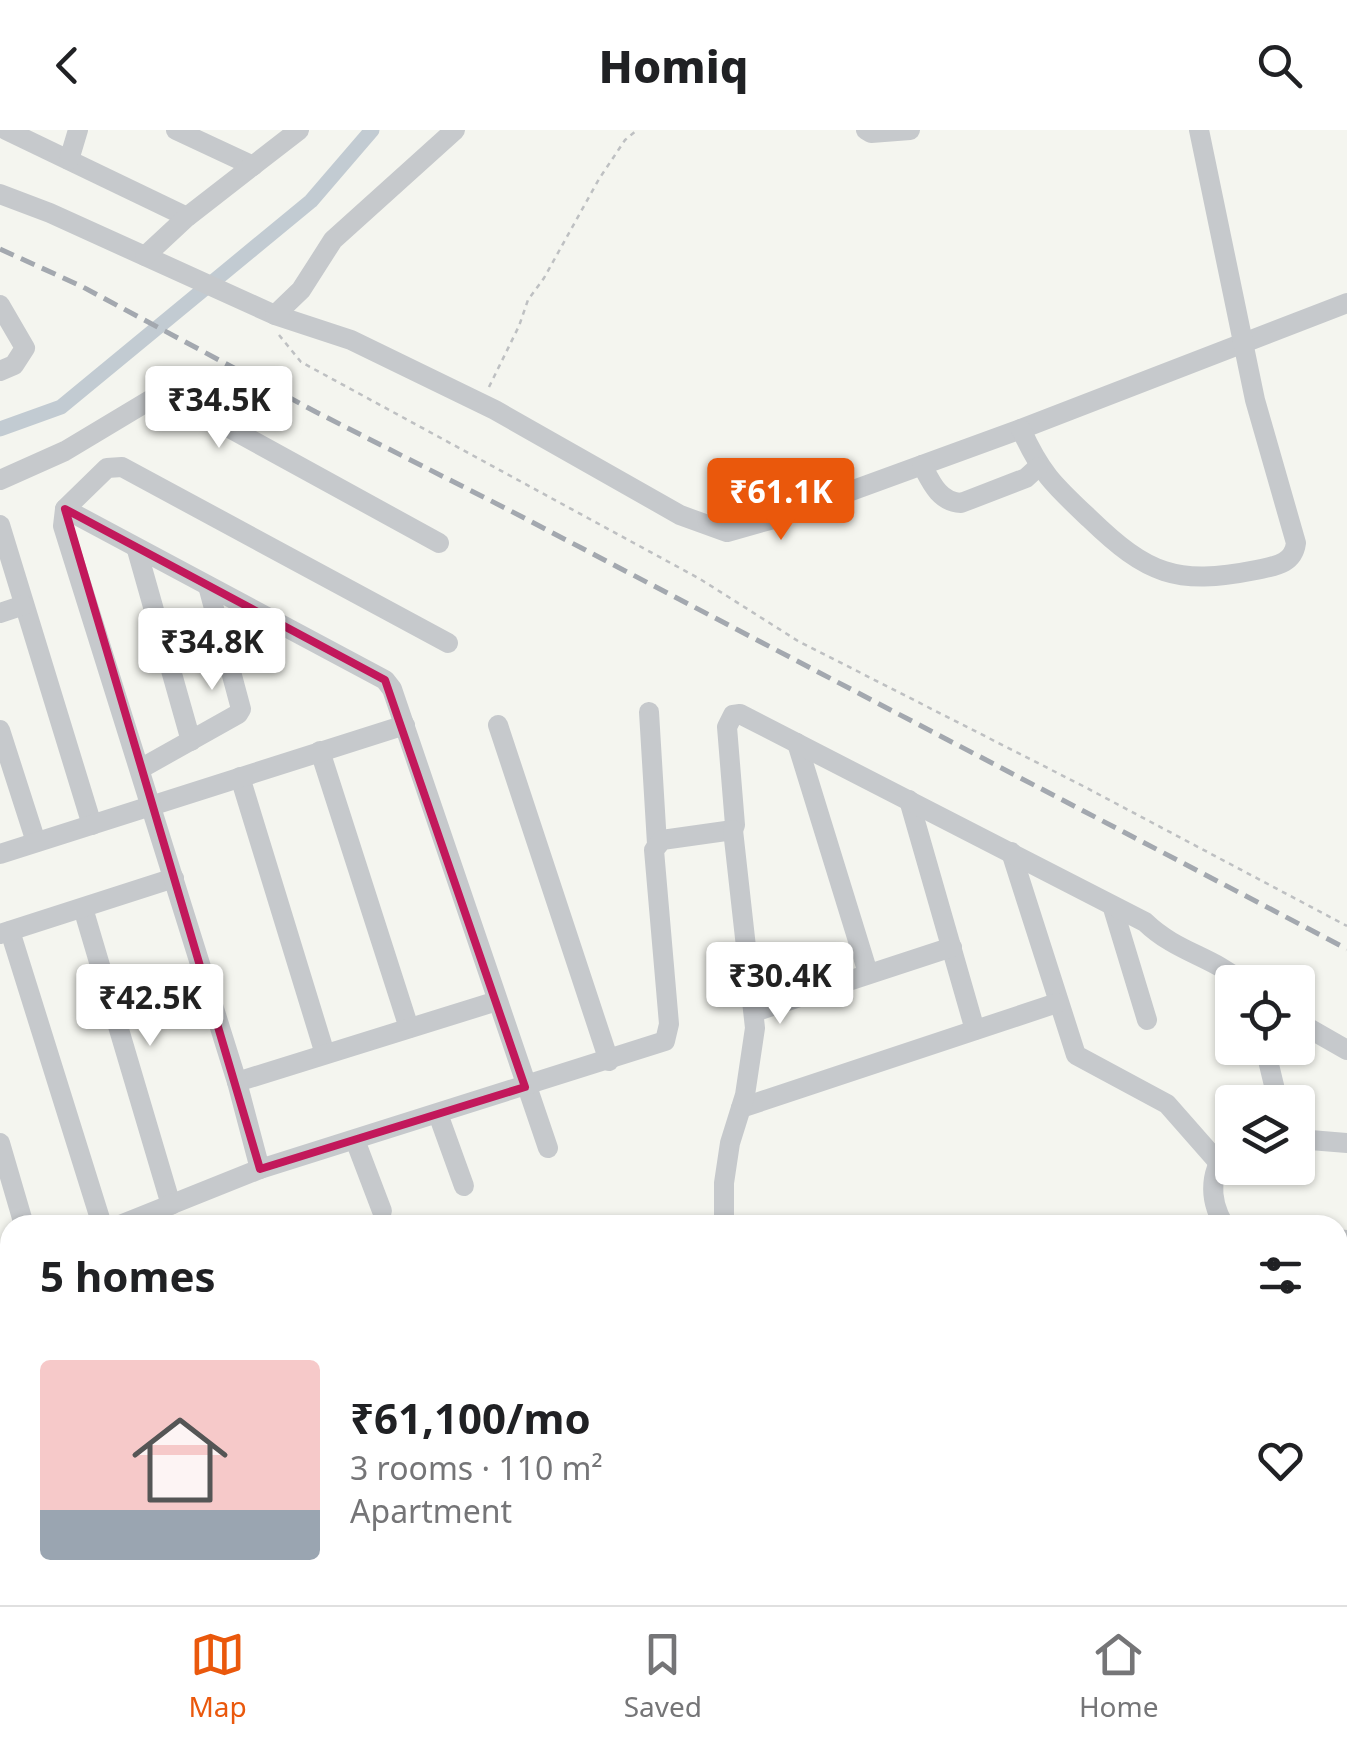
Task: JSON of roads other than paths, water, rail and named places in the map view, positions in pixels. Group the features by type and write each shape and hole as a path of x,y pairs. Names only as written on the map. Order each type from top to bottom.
{"street":[{"path":"6,130 187,217"},
{"path":"69,160 78,130"},
{"path":"176,130 253,166"},
{"path":"145,256 187,217 299,130"},
{"path":"274,315 302,290 333,240 455,130"},
{"path":"866,130 910,130"},
{"path":"1021,429 1038,468 1054,487 1147,566 1206,578 1281,564 1290,558 1296,543 1255,400 1198,130"},
{"path":"0,194 274,315 351,340 481,403 680,515 726,532 777,518 922,466 1347,303"},
{"path":"0,305 24,348 14,365 0,372"},
{"path":"0,480 64,451 150,400 171,396 439,543"},
{"path":"922,466 942,496 960,503 1026,478 1038,468"},
{"path":"260,1169 237,1082 63,526 65,509 107,468 122,468 448,643"},
{"path":"65,509 385,680 392,689 548,1148"},
{"path":"0,525 92,824"},
{"path":"137,550 191,741"},
{"path":"140,769 241,709 208,586"},
{"path":"0,613 24,604"},
{"path":"145,1215 260,1169 609,1061 654,1046 668,1035 654,850 657,844 649,712"},
{"path":"724,1215 730,1143 751,1066 754,1012 733,830 728,719 740,714 1145,922 1175,947 1215,965"},
{"path":"0,854 405,724"},
{"path":"498,725 609,1061"},
{"path":"0,730 36,842"},
{"path":"797,743 868,974"},
{"path":"320,751 408,1028"},
{"path":"240,776 325,1054"},
{"path":"909,800 975,1030"},
{"path":"657,844 733,830"},
{"path":"1011,852 1076,1055 1167,1104 1215,1145"},
{"path":"99,1215 5,932 174,878"},
{"path":"82,908 170,1205"},
{"path":"1114,908 1147,1020"},
{"path":"754,1012 952,946"},
{"path":"237,1082 497,1001"},
{"path":"741,1108 1057,1003"},
{"path":"1315,1032 1347,1050"},
{"path":"438,1114 464,1186"},
{"path":"355,1140 382,1211"},
{"path":"1315,1140 1347,1143"},
{"path":"0,1144 21,1215"},
{"path":"1215,1176 1215,1208 1219,1215"}],"waterway":[{"path":"0,429 61,407 311,201 372,130"}],"railway":[{"path":"0,249 81,286 1347,949"}]}
